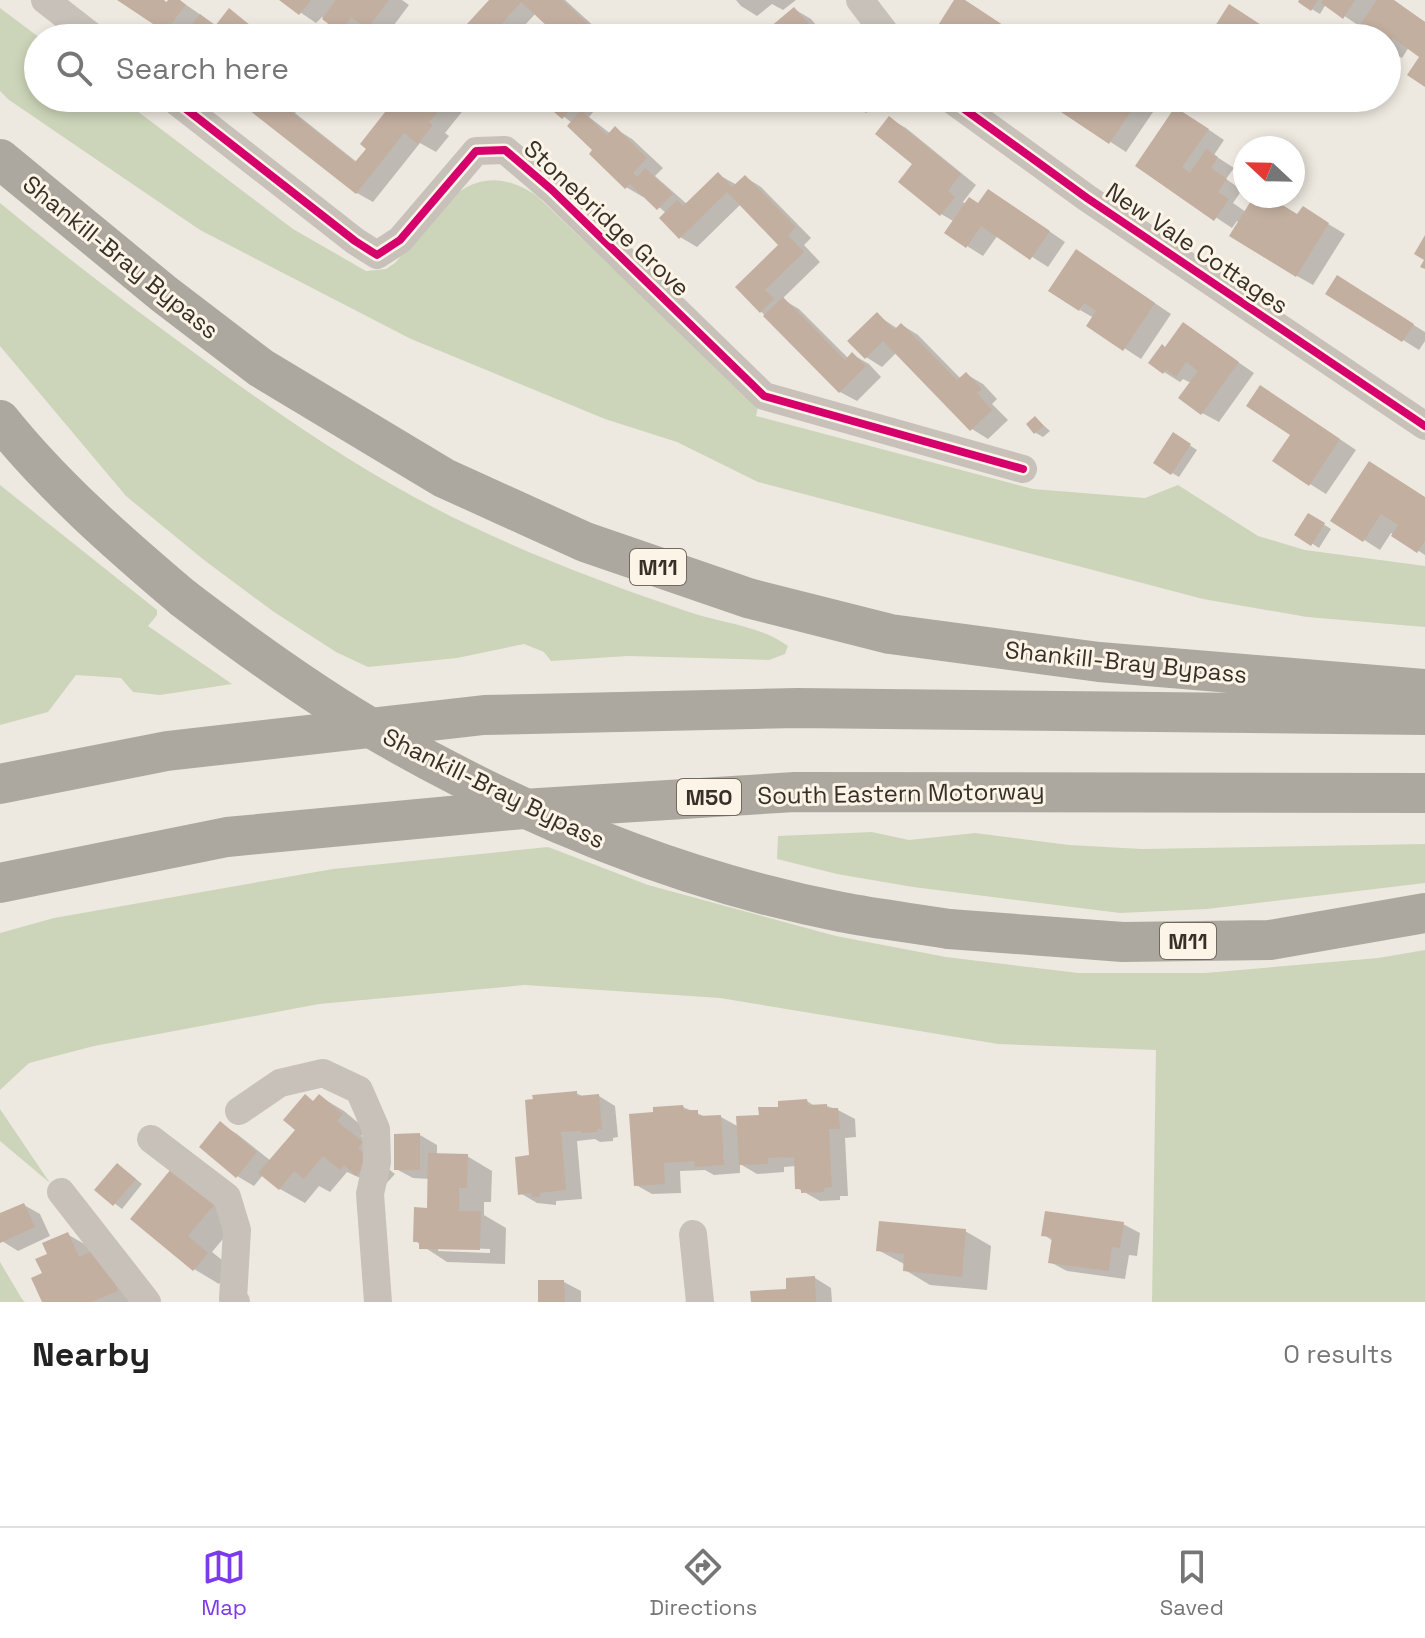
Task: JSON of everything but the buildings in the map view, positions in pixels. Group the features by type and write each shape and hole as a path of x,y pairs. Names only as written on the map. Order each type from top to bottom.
{"highway":[{"name":"Shankill-Bray Bypass","path":"0,159 164,294 261,368 444,478 585,542 748,598 890,634 1099,662 1425,689"},
{"name":"Shankill-Bray Bypass","path":"0,420 63,489 183,598 256,654 384,736 576,831 732,885 839,911 949,929 1123,942 1270,940 1425,913"},
{"path":"0,784 167,751 484,715 797,708 1425,715"},
{"name":"South Eastern Motorway","path":"0,883 227,837 553,807 795,792 1425,793"}],"street":[{"path":"45,0 76,24"},
{"path":"860,0 878,24"},
{"name":"Stonebridge Grove","path":"190,112 377,255 400,240 476,151 505,150 552,190 764,396 1023,469"},
{"name":"New Vale Cottages","path":"968,112 1087,198 1425,426"},
{"path":"239,1111 280,1083 323,1073 359,1090 376,1129 377,1162 370,1194 378,1302"},
{"path":"151,1139 227,1197 237,1230 233,1299 236,1302"},
{"path":"61,1192 147,1302"},
{"path":"693,1234 700,1302"}],"green space":[{"path":"0,8 24,26 24,110 0,91"},
{"path":"27,112 138,112 293,229 366,271 386,269 395,263 439,209 472,184 491,180 513,183 537,196 732,382 759,403 756,416 1033,489 1145,498 1178,485 1258,536 1305,550 1425,566 1425,627 1307,617 1203,599 758,482 677,442 605,419 411,339 200,230"},
{"path":"0,203 104,286 242,387 304,430 400,489 494,536 575,571 686,611 765,633 788,646 785,654 769,660 628,656 551,661 544,652 524,644 457,658 368,667 336,652 274,612 204,560 126,496 0,346"},
{"path":"0,485 157,610 157,615 148,626 232,684 160,695 133,692 121,678 76,675 48,712 0,725"},
{"path":"872,832 909,840 975,833 1069,845 1142,849 1425,844 1425,883 1207,909 1120,913 913,887 837,874 777,859 778,836"},
{"path":"548,847 648,885 836,936 946,957 1078,973 1205,973 1378,958 1425,950 1425,1302 1152,1302 1156,1050 998,1044 720,998 525,985 319,1004 94,1046 29,1063 0,1090 0,933 54,918 333,869"},
{"path":"0,1109 50,1183 0,1141"},
{"path":"0,1262 22,1299 25,1302 0,1302"}],"cycle path":[{"path":"190,112 377,255 400,240 476,151 505,150 552,190 764,396 1023,469"},
{"path":"968,112 1087,198 1425,426"}]}
